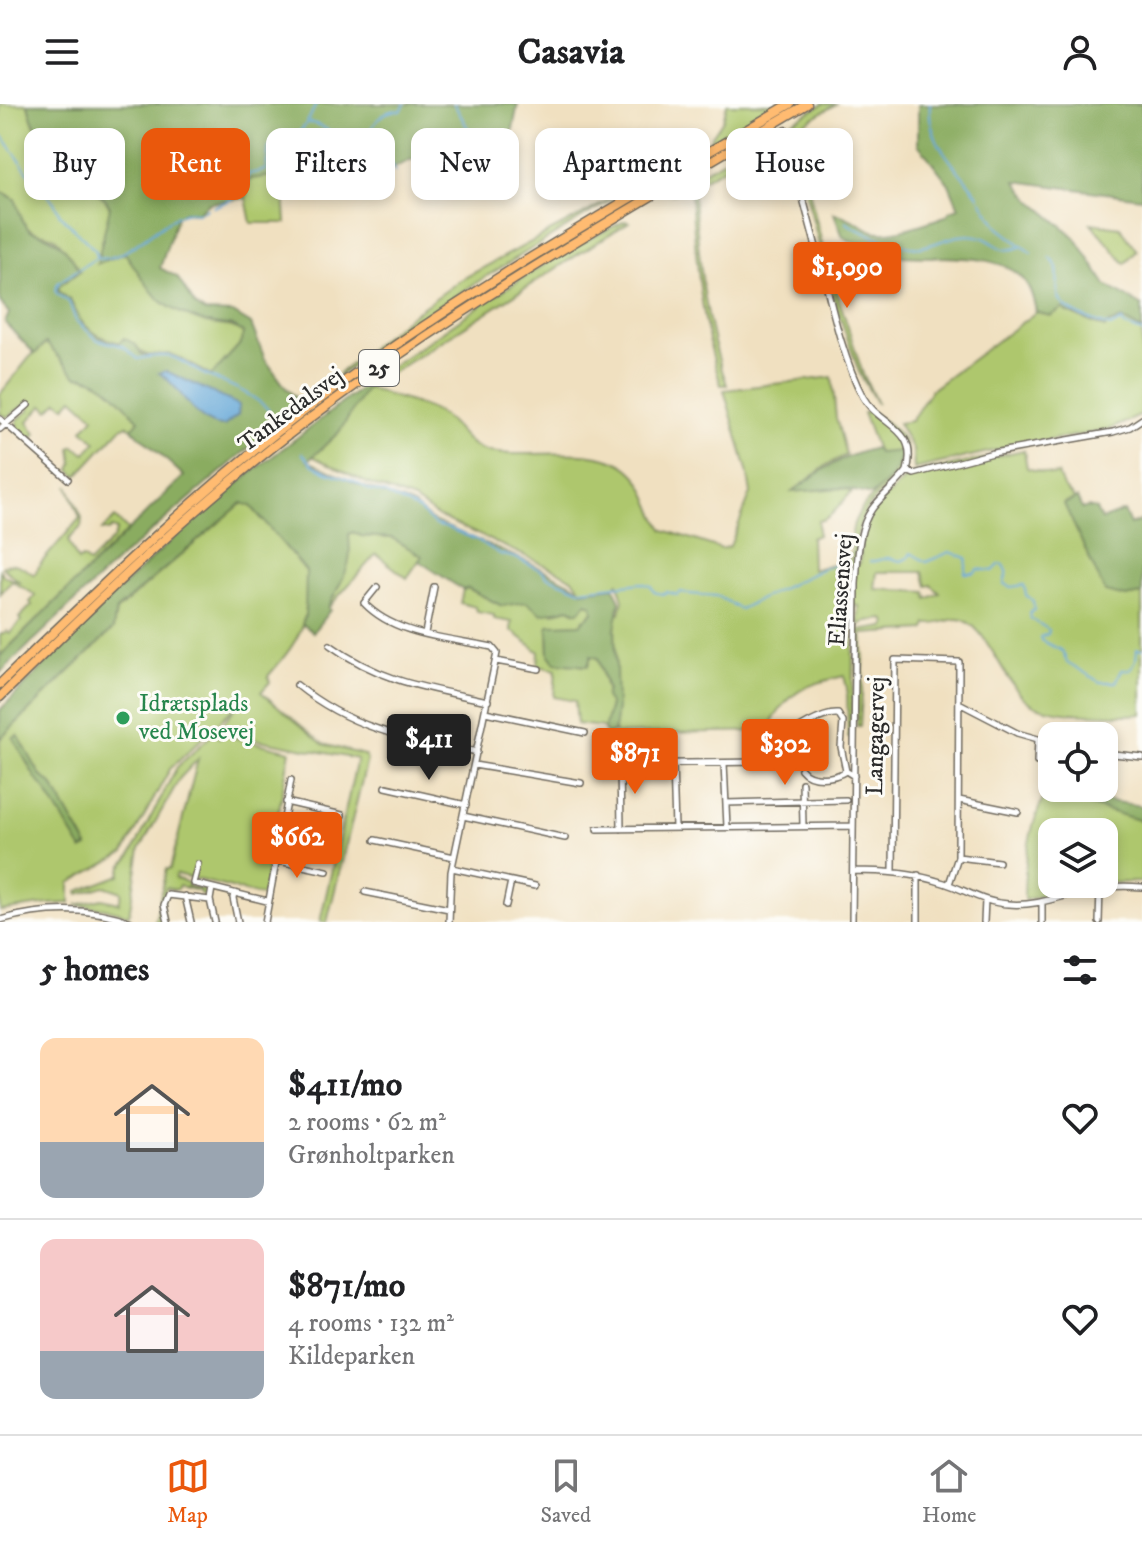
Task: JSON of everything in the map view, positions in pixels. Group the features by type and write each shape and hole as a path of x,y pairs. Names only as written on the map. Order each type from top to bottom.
{"highway":[{"name":"Tankedalsvej","path":"0,684 179,513 281,429 348,379 493,281 790,104"},
{"name":"Tankedalsvej","path":"0,697 173,531 300,426 474,303 807,104"}],"street":[{"path":"804,200 838,329 863,397 903,436 909,453 907,471 914,474 993,453 1113,432 1142,419"},
{"path":"0,429 28,405"},
{"path":"0,419 68,479"},
{"name":"Eliassensvej","path":"852,922 858,551 864,523 873,508 907,471"},
{"path":"377,587 364,601 366,606 398,625 492,647 497,653 452,868 449,922"},
{"path":"425,633 434,587"},
{"path":"330,645 352,661 393,680 488,701"},
{"name":"Langagervej","path":"893,871 895,660 959,662 958,857 949,884"},
{"path":"496,661 539,669"},
{"path":"297,685 329,708 368,728 477,752"},
{"path":"959,703 1017,733 1038,740 1037,762"},
{"path":"485,712 585,733"},
{"path":"783,741 825,715 840,715 843,722 841,747 846,771 854,776"},
{"path":"1118,754 1142,757"},
{"path":"621,829 620,764 760,762"},
{"path":"724,763 727,827"},
{"path":"673,764 675,828"},
{"path":"474,765 578,780"},
{"path":"801,769 810,776 838,776 846,771"},
{"path":"265,922 291,780"},
{"path":"802,783 803,826"},
{"path":"386,787 466,805"},
{"path":"726,803 846,800"},
{"path":"959,800 1018,812"},
{"path":"286,802 342,815"},
{"path":"463,816 565,838"},
{"path":"597,829 852,826"},
{"path":"375,840 454,857"},
{"path":"958,857 999,862"},
{"path":"274,860 327,871"},
{"path":"198,864 193,883 267,901"},
{"path":"452,868 535,886"},
{"path":"853,871 893,871 918,875 949,884 985,900 1010,905 1059,898"},
{"path":"918,875 918,922"},
{"path":"506,905 511,881"},
{"path":"1118,888 1142,887"},
{"path":"212,888 210,900 215,922"},
{"path":"365,892 449,909"},
{"path":"234,893 238,922"},
{"path":"168,922 164,905 166,897 173,894 210,900"},
{"path":"185,896 191,922"},
{"path":"1099,922 1100,898"},
{"path":"984,922 985,900"},
{"path":"1042,902 1042,922"},
{"path":"0,920 37,912 75,911 131,922"}],"green space":[{"path":"0,104 28,104 36,128 24,128 24,200 106,200 110,208 101,255 125,253 168,304 191,318 238,329 243,332 242,342 211,376 175,356 147,355 136,345 101,337 86,327 69,302 59,294 59,286 80,270 56,239 26,226 15,202 0,191"},
{"path":"28,104 518,104 513,128 411,128 411,160 395,168 395,128 266,128 266,177 250,179 250,128 141,128 141,200 231,200 209,203 197,213 184,212 177,217 160,268 177,277 195,305 205,312 233,313 251,324 265,359 301,403 119,559 0,673 0,656 184,476 132,429 139,420 104,385 76,376 46,343 35,354 5,323 9,313 0,302 0,191 15,199 29,230 47,236 70,255 80,271 59,286 58,291 70,300 82,323 101,338 119,343 124,338 136,345 141,354 149,357 170,354 211,376 242,342 243,332 231,325 201,321 170,307 155,295 125,253 97,264 110,207 106,200 125,200 125,128 37,128"},
{"path":"727,104 774,105 735,128 726,128 726,133 710,143 723,120"},
{"path":"823,104 836,104 803,124 804,128 790,128 788,124"},
{"path":"918,104 1142,104 1142,198 1016,181 1031,200 1075,237 1106,285 1142,306 1142,330 1122,319 1105,328 1064,308 1050,316 1036,312 1025,281 1011,269 997,264 965,258 894,255 871,250 843,237 834,213 870,230 887,232 929,222 959,208 949,184 918,144"},
{"path":"726,159 726,167 710,176 710,168"},
{"path":"266,176 266,200 285,200 286,223 251,223 246,200 250,200 250,179"},
{"path":"611,200 411,323 339,376 405,320 462,279"},
{"path":"691,200 694,200 707,311 727,385 721,385 714,361 697,262"},
{"path":"808,200 812,200 824,252 862,371 877,404 859,372 832,294"},
{"path":"625,221 629,222 368,388 434,411 449,420 479,449 503,454 582,454 617,462 637,477 664,530 722,549 730,546 751,493 724,390 832,377 836,418 846,455 828,464 794,491 841,488 853,491 833,513 818,521 818,535 811,538 812,570 851,559 855,521 866,503 888,481 898,463 901,453 878,453 863,413 870,411 897,432 903,440 906,460 898,476 871,504 863,518 857,541 856,565 860,563 861,544 869,517 909,475 1024,450 1027,468 1058,474 1063,487 1075,499 1064,503 1126,597 1142,594 1142,714 1069,713 1032,704 1013,684 977,630 968,622 957,619 927,624 925,630 862,634 864,662 860,726 857,726 857,631 885,627 887,624 885,619 867,621 858,626 859,606 854,605 849,634 853,639 852,737 848,737 844,676 797,693 782,707 766,731 614,732 616,612 620,613 623,600 618,583 614,587 582,591 574,580 556,570 437,516 414,500 367,483 312,456 339,432 366,389 364,386 491,298","holes":["877,572 923,572 927,586 931,585 940,593 927,599 926,592 875,589"]},
{"path":"1091,223 1120,227 1137,251 1125,264"},
{"path":"1065,307 1065,311 1105,328 1122,319 1142,330 1142,415 1108,430 1033,443 1026,441 914,469 913,450 898,423 911,421 931,390 1036,312 1050,316"},
{"path":"46,342 76,376 104,385 139,420 132,429 127,425 121,428 77,476 70,470 73,463 71,448 74,446 85,454 96,442 83,430 94,417 73,398 65,407 58,401 49,410 43,405 28,422 36,434 32,439 17,429 17,420 30,409 26,404 7,417 0,414 0,394"},
{"path":"364,386 367,388 339,432 308,461 413,505 431,520 532,564 582,591 614,587 620,601 615,629 617,708 614,732 607,735 604,730 610,705 605,698 607,689 598,658 591,656 588,666 555,663 549,655 548,625 580,624 593,612 592,605 586,603 579,612 569,608 542,614 526,602 502,606 468,588 463,590 419,561 422,556 392,538 361,536 353,532 349,534 350,557 346,572 328,608 330,610 313,632 302,624 306,571 251,506 242,503 116,610 113,629 0,739 0,710 98,609 178,534"},
{"path":"875,448 878,453 900,451 900,458 892,476 872,495 841,488 792,492 831,465"},
{"path":"68,486 82,518 81,527 68,540 78,561 82,558 89,563 113,539 117,530 102,530 115,518 128,530 0,656 0,635 7,631 10,633 21,621 19,618 32,605 30,602 35,596 12,581 0,594 0,570 4,576 21,583 2,567 15,564 34,575 80,518"},
{"path":"1077,498 1082,509 1096,509 1101,520 1124,511 1130,525 1142,520 1142,594 1126,597 1105,592 1064,504"},
{"name":"Idrætsplads ved Mosevej","path":"245,503 251,506 306,571 307,577 307,607 300,632 268,676 270,682 261,692 323,744 364,755 367,760 327,922 320,922 357,759 223,733 218,738 224,735 290,751 263,896 176,874 175,878 189,883 188,886 209,891 208,896 179,886 176,890 166,888 162,906 165,922 155,922 166,869 170,869 198,759 180,778 140,849 129,915 76,905 102,899 119,903 122,892 104,886 79,894 78,891 120,875 122,866 130,857 177,767 223,724 238,704 170,769 124,853 70,883 70,903 0,911 0,739 113,629 116,611"},
{"path":"353,532 361,536 392,538 422,556 407,578 376,554 328,608 349,544 349,534"},
{"path":"467,588 502,606 526,602 553,613 569,608 576,612 586,603 592,605 593,612 580,624 548,626 549,655 555,663 588,666 591,656 598,658 610,705 604,730 602,727 577,724 575,701 554,697 556,670 538,666 539,652 511,630 512,622 494,619 494,615 477,612 476,607 460,603 463,590"},
{"path":"18,735 41,776 51,783 88,847 82,850 36,779 13,738"},
{"path":"1042,802 1112,802 1142,806 1142,882 1118,883 1118,818 1038,818 1038,897 1024,900 1025,873 1035,818"},
{"path":"1116,802 1142,806 1142,821 1085,804"}],"water":[{"path":"166,371 239,405 238,415 224,426 205,420 159,373"}],"waterway":[{"path":"213,207 233,199 237,187 246,182 249,174 266,170 269,147 298,133 316,104"},
{"path":"371,128 383,115 401,111 405,104"},
{"path":"454,104 468,128"},
{"path":"930,104 930,118 938,143 979,197"},
{"path":"309,123 324,128"},
{"path":"0,132 32,178 54,202 60,215 96,251 96,258"},
{"path":"981,201 999,228 1031,253"},
{"path":"207,209 174,218 119,255 96,258 59,282 55,290 69,302 76,321 98,340 123,346 138,359 175,358 248,394 269,410"},
{"path":"846,222 861,231 906,246 922,247 970,235 1008,250 1022,246"},
{"path":"1050,258 1056,267 1057,289 1064,305 1083,317 1110,327 1122,321 1125,326 1142,332"},
{"path":"302,453 313,465 327,472 385,494 419,510 435,525 477,540 500,554 516,558 543,571 546,576 580,590 641,583 662,594 677,595 681,592 716,596 740,609 824,568 848,562"},
{"path":"870,562 888,558 901,561 911,553 926,562 950,552 967,558 965,573 974,573 978,569 993,571 1000,564 1004,565 1007,571 1004,584 1011,587 1024,585 1026,595 1033,601 1034,610 1030,612 1030,618 1049,630 1048,634 1040,637 1041,640 1062,651 1067,662 1100,682 1116,682 1122,670 1131,669 1137,649 1142,649"}],"tunnel":[{"path":"779,104 785,128"}],"place":[{"name":"Idrætsplads ved Mosevej","path":"123,718"}]}
